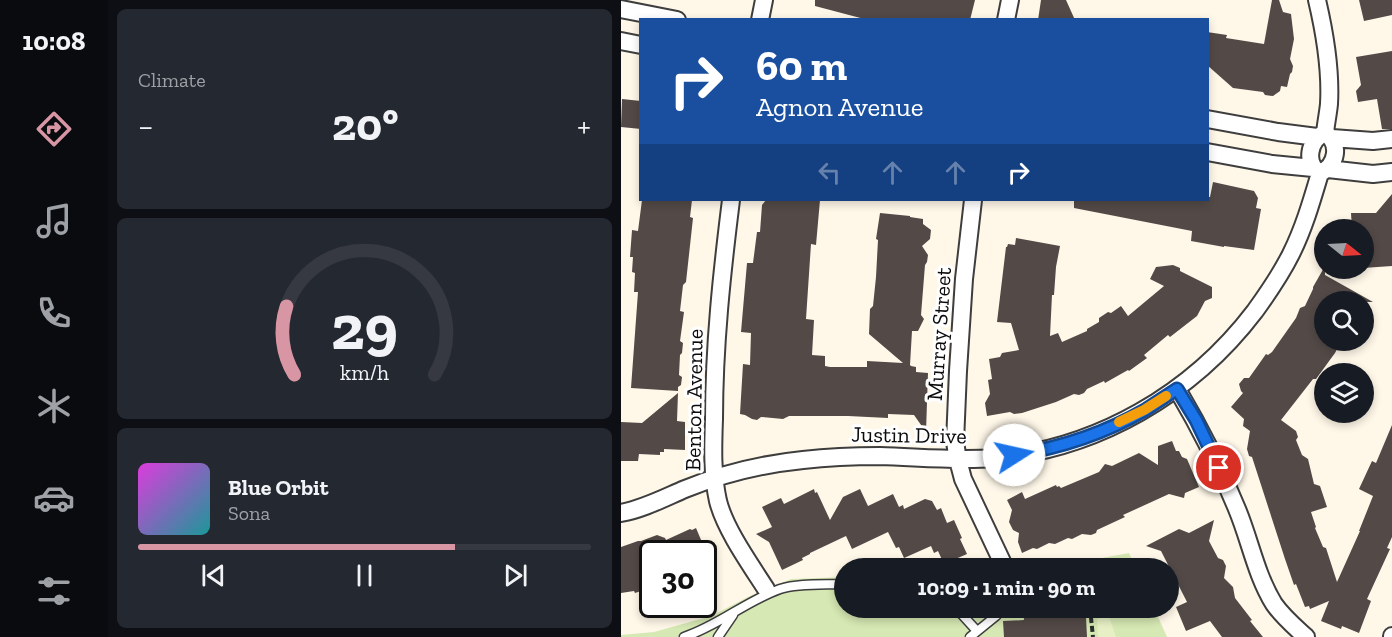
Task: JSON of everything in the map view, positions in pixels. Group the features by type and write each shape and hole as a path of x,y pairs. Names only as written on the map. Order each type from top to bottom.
{"street":[{"path":"760,18 764,0"},
{"path":"1006,18 1010,0"},
{"path":"1317,0 1328,67 1329,105 1324,136 1310,152 1310,160 1320,170"},
{"path":"621,9 667,18"},
{"path":"621,41 639,45"},
{"path":"1209,119 1278,132 1374,141 1392,139"},
{"path":"1320,170 1332,163 1335,154 1335,145 1324,136"},
{"path":"1209,152 1320,170 1373,174 1392,172"},
{"name":"Justin Drive","path":"621,513 715,478 801,460 881,456 958,460 994,458 1024,454 1073,442 1109,428 1177,389 1209,363 1233,339 1268,294 1290,255 1307,215 1320,170"},
{"name":"Benton Avenue","path":"731,201 717,335 713,450 715,478 718,500 725,521 766,589"},
{"name":"Murray Street","path":"973,201 964,279 955,442 963,479 1000,558"},
{"path":"1177,389 1210,447 1274,604 1306,637"}],"lane":[{"path":"684,637 782,588 834,584"},
{"path":"718,637 735,613"},
{"path":"963,618 973,634 993,618"}],"path":[{"path":"1091,618 1093,637"}],"green space":[{"path":"1129,553 1131,558 1102,558"},
{"path":"834,577 834,618 1158,618 1167,637 621,637 621,635 654,632 704,618 717,618 717,613 791,579"},
{"path":"1110,618 1116,637 1098,637 1097,619"}],"building":[{"path":"815,0 975,0 970,18 860,18 815,6"},
{"path":"1041,0 1066,0 1074,18 1038,18"},
{"path":"1272,0 1279,0 1283,12 1291,14 1294,39 1290,59 1293,66 1287,87 1281,86 1280,91 1273,96 1265,95 1263,92 1233,88 1209,67 1209,32 1227,35 1226,38 1264,44"},
{"path":"1359,0 1392,0 1392,15 1364,21"},
{"path":"1392,51 1392,129 1382,129 1377,99 1358,102 1356,91 1361,85 1356,57"},
{"path":"622,99 639,101 639,129 621,127"},
{"path":"1213,182 1254,191 1258,198 1256,208 1261,209 1254,250 1191,241 1192,231 1074,208 1074,201 1209,201"},
{"path":"1392,194 1392,266 1374,267 1374,219 1351,219 1351,213 1376,213"},
{"path":"642,201 692,201 690,217 693,218 686,282 683,285 680,311 684,312 680,341 683,343 679,375 682,377 678,391 631,388 638,292 634,292 635,273 632,272 633,257 630,257 632,230 638,231"},
{"path":"765,201 820,201 816,245 811,244 806,319 814,320 812,355 825,356 825,366 830,367 867,367 867,361 903,363 869,334 870,309 873,306 876,277 878,240 876,239 880,213 923,219 923,224 931,230 930,239 922,246 928,255 925,265 921,315 924,319 918,331 912,331 910,365 916,367 916,372 928,373 926,432 914,415 888,414 888,418 789,416 783,419 761,417 757,420 740,414 743,364 750,365 751,333 741,332 747,263 753,263 757,232 760,232 762,205"},
{"path":"1016,238 1060,246 1054,295 1052,295 1050,336 1058,333 1062,342 1087,331 1099,322 1099,318 1121,306 1128,316 1164,286 1150,279 1156,267 1173,265 1180,268 1180,271 1212,287 1212,298 1205,301 1197,316 1170,337 1168,335 1144,355 1147,358 1129,371 1087,389 1079,395 1074,394 1022,413 1010,412 987,416 985,403 990,394 988,380 992,379 989,359 1000,357 1002,353 1019,350 1011,323 997,322 1006,247 1008,244 1015,245"},
{"path":"1318,279 1332,279 1353,291 1314,291 1314,351 1336,351 1328,363 1314,363 1314,379 1281,420 1296,431 1298,437 1296,440 1302,455 1308,459 1314,484 1320,486 1327,507 1311,512 1315,528 1323,547 1326,548 1337,582 1373,496 1359,489 1372,461 1376,463 1392,425 1392,537 1387,548 1390,549 1367,599 1371,601 1359,633 1321,621 1329,601 1310,609 1309,606 1305,607 1296,584 1294,585 1252,457 1249,456 1247,449 1250,431 1243,426 1244,419 1231,407 1243,393 1239,384 1244,378 1249,378 1266,354 1272,352 1296,318 1300,308 1305,306"},
{"path":"678,393 677,421 685,422 685,450 664,449 660,455 639,454 638,461 621,461 621,422 642,423"},
{"path":"1172,441 1176,451 1187,459 1199,487 1185,493 1184,498 1169,494 1123,515 1125,517 1091,535 1082,534 1022,553 1018,542 1019,533 1013,530 1009,522 1012,510 1007,500 1022,492 1025,499 1056,485 1061,488 1099,472 1105,464 1112,466 1139,453 1158,465 1158,446"},
{"path":"814,489 830,520 843,497 860,489 868,506 893,494 899,507 903,505 904,509 925,499 932,501 937,510 941,508 947,523 954,520 967,554 958,558 941,558 938,551 934,553 931,546 904,558 888,532 852,549 846,536 810,553 802,558 803,560 782,570 769,542 756,534 772,527 762,507 781,498 784,504"},
{"path":"1214,520 1209,541 1218,558 1223,560 1226,566 1224,578 1233,587 1235,598 1263,637 1222,637 1210,621 1186,631 1179,614 1179,606 1187,602 1179,586 1179,558 1165,558 1161,551 1146,546 1179,529 1189,533"},
{"path":"696,528 701,540 666,540 690,529"},
{"path":"657,535 666,540 644,540"},
{"path":"638,541 639,592 621,593 621,547"},
{"path":"1024,618 1086,618 1087,637 1004,637 1003,621 1024,620"}],"slow traffic":[{"path":"1119,422 1166,396"}],"route":[{"path":"1014,455 1073,442 1109,428 1177,389 1196,420 1219,468"}]}
